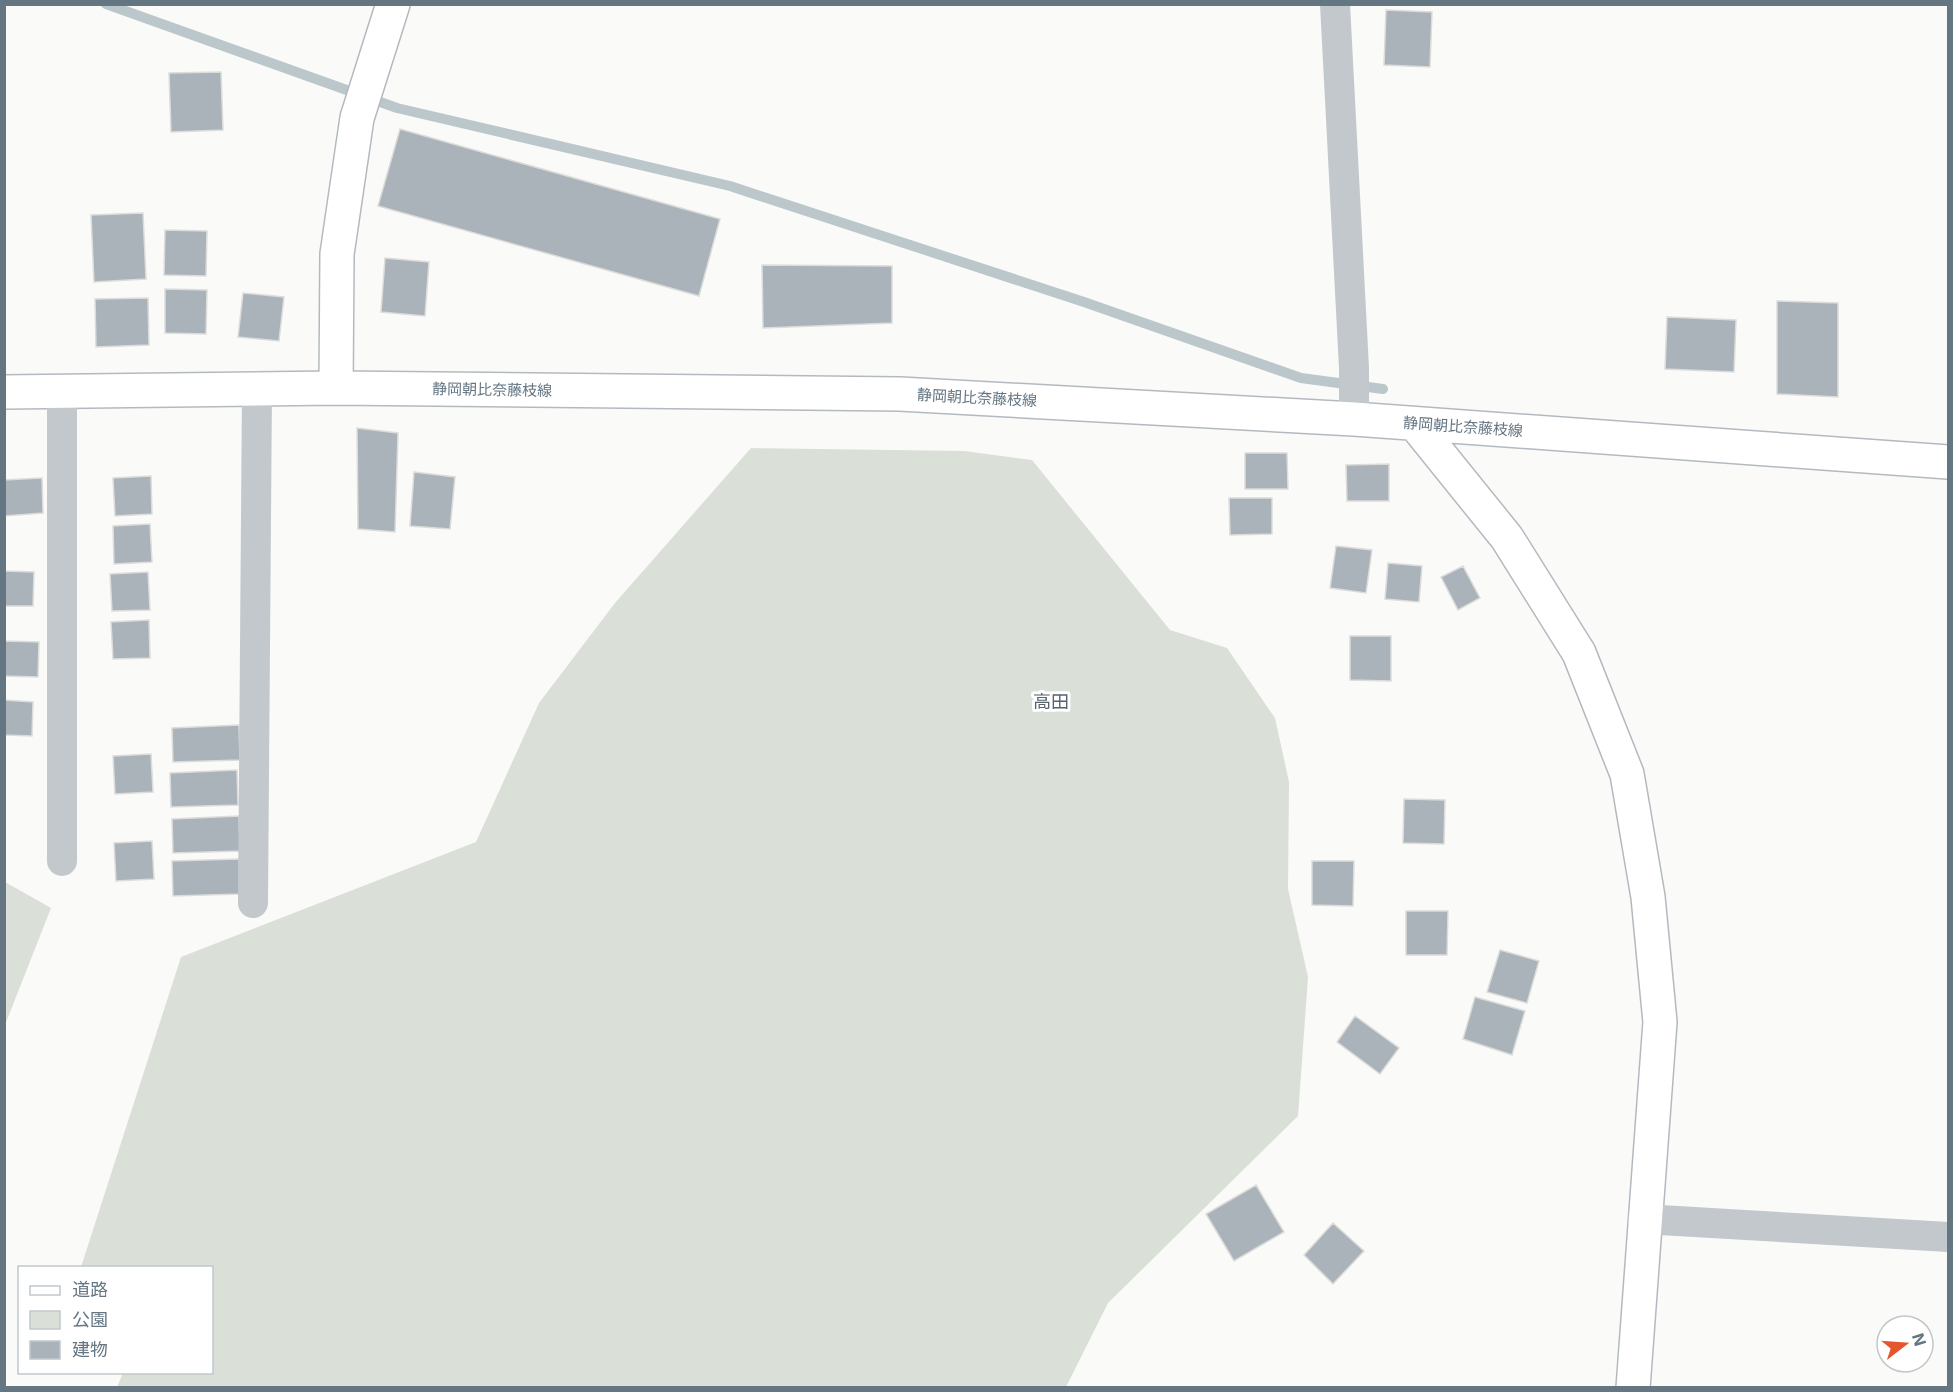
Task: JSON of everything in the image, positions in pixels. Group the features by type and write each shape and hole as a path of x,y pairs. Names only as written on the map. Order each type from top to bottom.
{"main road":[{"path":"336,388 337,254 357,118 393,4"},
{"name":"静岡朝比奈藤枝線","path":"4,392 336,388 900,394 1354,419 1948,462"},
{"path":"1415,424 1507,538 1579,653 1627,774 1648,897 1660,1022 1643,1219 1633,1388"}],"street":[{"path":"1335,4 1354,368 1354,419"},
{"path":"254,903 257,389"},
{"path":"62,391 62,861"},
{"path":"1643,1219 1948,1237"}],"green space":[{"path":"751,448 964,451 1032,460 1170,630 1227,648 1275,718 1289,782 1288,889 1308,977 1298,1116 1108,1303 1066,1387 117,1387 123,1374 213,1374 213,1266 81,1266 181,957 476,842 539,703 615,603"},
{"path":"5,882 51,908 5,1025"}],"building":[{"path":"1386,10 1432,12 1430,67 1384,65"},
{"path":"221,72 223,130 171,132 169,73"},
{"path":"400,129 720,219 699,296 378,206"},
{"path":"143,213 146,279 94,282 91,215"},
{"path":"165,230 207,231 206,276 164,275"},
{"path":"385,258 429,262 425,316 381,312"},
{"path":"762,265 892,266 892,323 763,328"},
{"path":"165,289 207,290 206,334 165,333"},
{"path":"243,293 284,297 279,341 238,337"},
{"path":"148,298 149,345 96,347 95,299"},
{"path":"1777,301 1838,303 1838,397 1777,394"},
{"path":"1667,317 1736,320 1734,372 1665,369"},
{"path":"357,428 398,433 395,532 358,529"},
{"path":"1245,453 1287,453 1288,489 1245,489"},
{"path":"1389,464 1389,501 1347,501 1346,465"},
{"path":"414,472 455,477 450,529 410,526"},
{"path":"151,476 152,514 115,516 113,478"},
{"path":"42,478 43,513 4,516 4,480"},
{"path":"1229,498 1272,498 1272,534 1230,535"},
{"path":"150,524 152,562 114,564 113,526"},
{"path":"1336,546 1372,550 1366,593 1330,588"},
{"path":"1388,563 1422,566 1419,602 1385,599"},
{"path":"1463,566 1480,598 1458,610 1441,577"},
{"path":"4,571 34,572 33,606 4,606"},
{"path":"148,572 150,610 112,611 110,574"},
{"path":"149,620 150,658 113,659 111,622"},
{"path":"1350,636 1391,636 1391,681 1350,680"},
{"path":"4,641 39,642 38,677 4,676"},
{"path":"4,700 33,702 32,736 4,735"},
{"path":"239,725 240,760 173,762 172,728"},
{"path":"151,754 153,792 115,794 113,756"},
{"path":"237,770 238,805 171,807 170,773"},
{"path":"1404,799 1445,800 1444,844 1403,843"},
{"path":"239,816 240,851 173,853 172,819"},
{"path":"152,841 154,879 116,881 114,843"},
{"path":"239,859 240,894 173,896 172,861"},
{"path":"1312,861 1354,861 1353,906 1312,905"},
{"path":"1406,911 1448,911 1447,955 1406,955"},
{"path":"1500,950 1539,961 1527,1003 1487,992"},
{"path":"1475,997 1525,1011 1512,1055 1463,1039"},
{"path":"1355,1016 1399,1048 1380,1074 1337,1042"},
{"path":"1256,1185 1284,1232 1234,1261 1206,1214"},
{"path":"1333,1223 1364,1251 1333,1284 1304,1255"}],"waterway":[{"path":"106,4 397,108 730,186 1084,302 1301,378 1383,389"}],"district":[{"name":"高田","path":"1051,702"}]}
